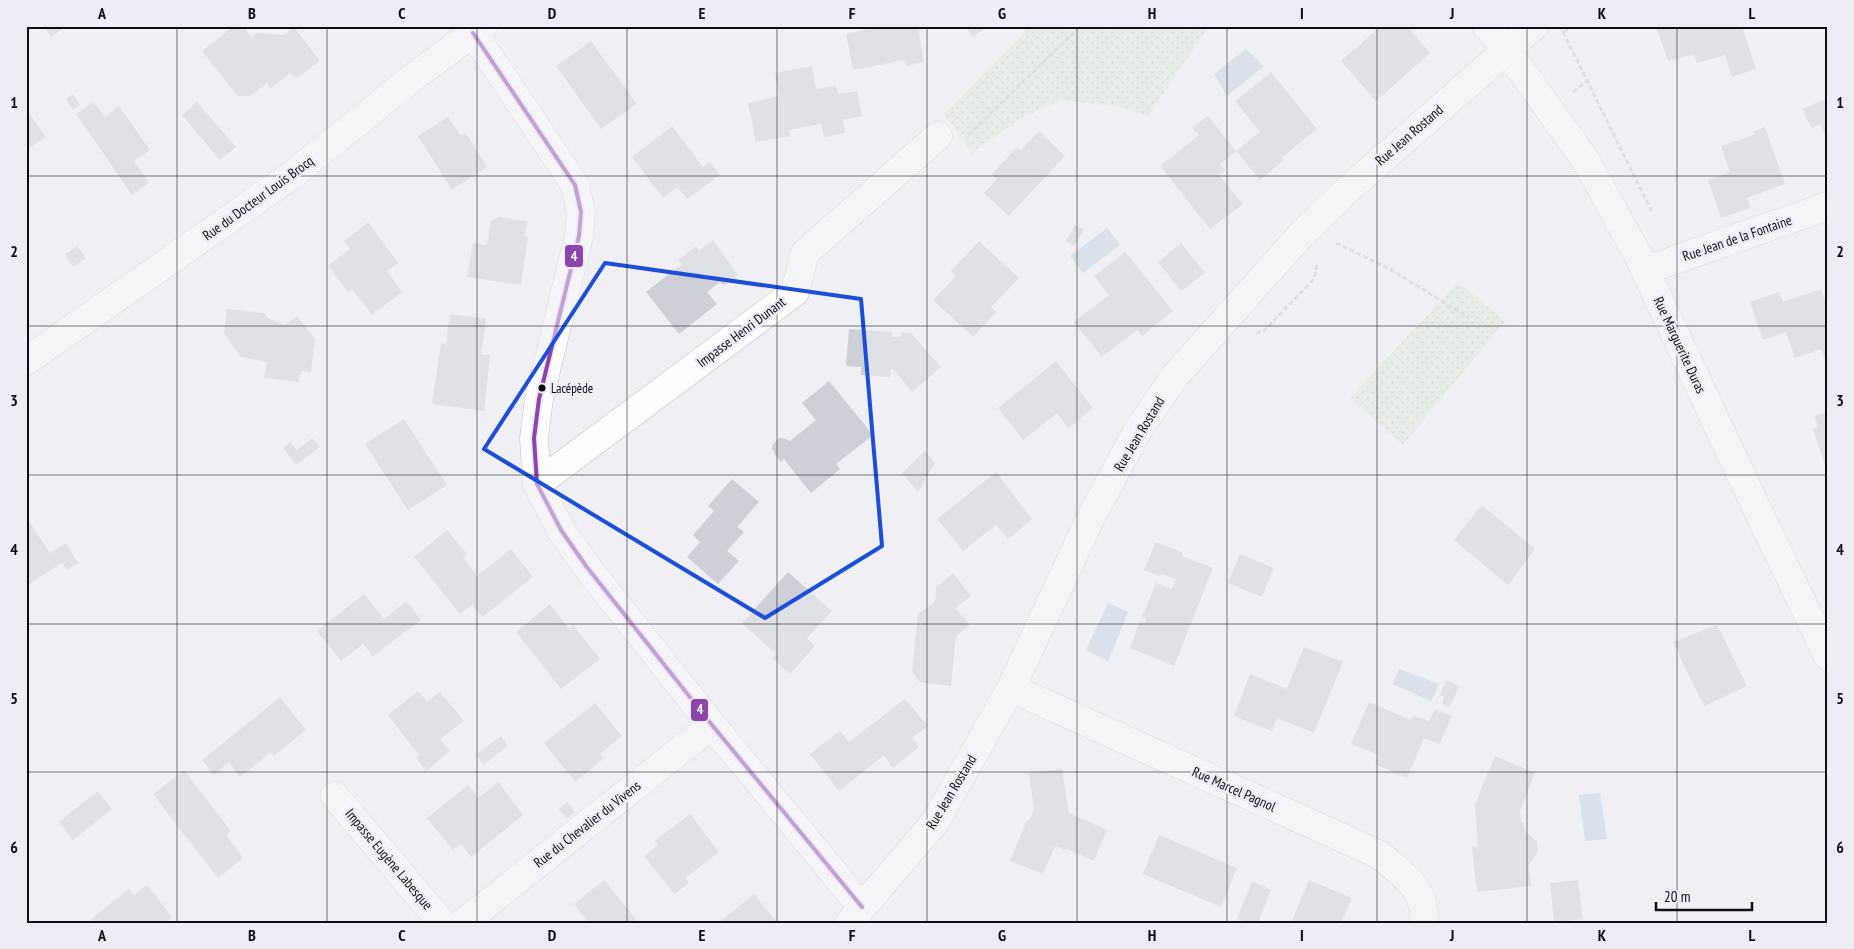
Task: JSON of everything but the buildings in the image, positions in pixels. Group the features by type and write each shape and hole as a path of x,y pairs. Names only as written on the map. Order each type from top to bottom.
{"street":[{"name":"Rue Marguerite Duras","path":"1487,26 1506,49 1586,161 1646,270 1756,508 1828,656"},
{"name":"Rue Jean Rostand","path":"856,915 936,822 1011,688 1090,519 1138,430 1175,376 1292,244 1344,192 1534,26"},
{"name":"Rue du Docteur Louis Brocq","path":"26,361 292,175 416,75 478,30"},
{"path":"478,30 575,185 581,212 579,236 539,399 534,438 537,484 561,530 586,566 712,725 856,915"},
{"name":"Impasse Henri Dunant","path":"537,484 795,292 805,253 938,136"},
{"name":"Rue Jean de la Fontaine","path":"1646,270 1828,206"},
{"name":"Rue Marcel Pagnol","path":"1011,688 1380,855 1410,881 1420,894 1425,912 1424,923"},
{"name":"Rue du Chevalier du Vivens","path":"463,923 712,725"},
{"name":"Impasse Eugène Labesque","path":"334,796 442,923"}],"path":[{"path":"938,136 966,137 1081,26"},
{"path":"1560,26 1653,215"},
{"path":"1563,32 1570,26"},
{"path":"1330,240 1390,269 1468,317"},
{"path":"1255,333 1263,332 1314,279 1317,262"}],"highlighted area":[{"path":"605,263 861,299 882,546 765,618 484,449"}],"shaded area":[{"path":"1031,26 1209,26 1148,116 1121,107 1061,100 1018,120 972,153 944,114"},
{"path":"1458,282 1505,321 1403,445 1350,398"}],"water":[{"path":"1246,49 1264,66 1227,96 1214,74"},
{"path":"1107,228 1120,245 1083,273 1070,256"},
{"path":"1108,603 1128,612 1108,662 1086,650"},
{"path":"1399,669 1439,684 1431,701 1393,684"},
{"path":"1600,793 1607,839 1585,841 1579,795"}],"transit line":[{"name":"4","path":"473,33 575,185 581,212 579,236 539,399 534,438 537,484 561,530 586,566 712,725 862,907"}],"place":[{"name":"Lacépède","path":"542,388"}]}
